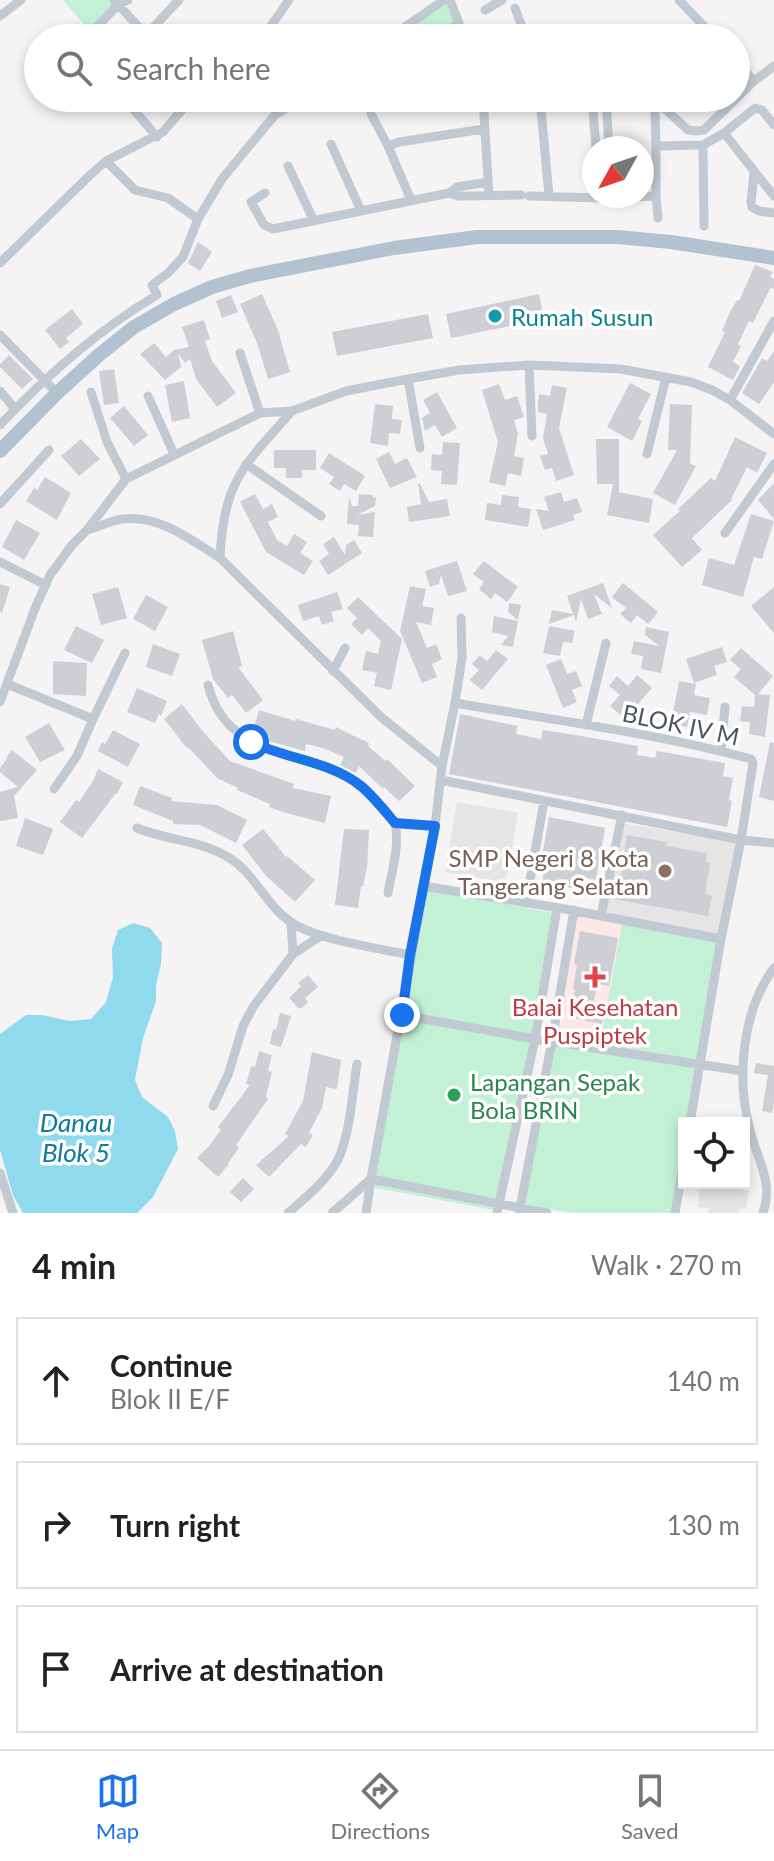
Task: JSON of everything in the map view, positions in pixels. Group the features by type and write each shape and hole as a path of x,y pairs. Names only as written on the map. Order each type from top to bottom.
{"main road":[{"path":"0,451 57,393 134,327 212,287 250,276 394,248 477,237 617,237 774,258"}],"street":[{"path":"0,16 21,0"},
{"path":"158,24 179,0"},
{"path":"273,24 289,0"},
{"path":"409,24 444,0"},
{"path":"450,0 458,24"},
{"path":"485,10 502,0"},
{"path":"679,0 702,24"},
{"path":"99,24 120,2 138,24"},
{"path":"515,8 521,24"},
{"path":"750,85 774,66"},
{"path":"750,77 754,81"},
{"path":"656,146 703,145 755,108 762,110 774,125"},
{"path":"136,112 157,137"},
{"path":"0,263 106,161 157,137 181,112"},
{"path":"0,425 44,380 122,315 157,295 152,285 183,257 198,219 222,179 280,112"},
{"path":"483,112 489,195"},
{"path":"541,112 549,196"},
{"path":"593,112 595,136"},
{"path":"607,112 608,136"},
{"path":"655,112 658,218"},
{"path":"668,112 688,130 696,131 704,130 722,112"},
{"path":"371,114 411,200"},
{"path":"388,146 484,129"},
{"path":"724,133 774,196"},
{"path":"331,144 361,211"},
{"path":"703,145 704,226"},
{"path":"106,161 135,190 168,198 198,219"},
{"path":"288,166 314,221"},
{"path":"754,173 752,207 774,213"},
{"path":"265,193 251,202 264,225 273,229 449,193 457,187 488,182"},
{"path":"449,193 458,196 582,197"},
{"path":"730,400 774,321"},
{"path":"0,335 57,393"},
{"path":"240,353 260,413"},
{"path":"0,702 46,585 58,563 126,479 260,413 292,411 346,391 408,379 459,370 529,365 621,369 691,382 730,400 774,434"},
{"path":"529,365 532,436"},
{"path":"647,454 666,377"},
{"path":"408,379 420,448"},
{"path":"0,391 15,409"},
{"path":"91,392 107,442 126,479"},
{"path":"148,396 174,454"},
{"path":"220,558 221,534 235,482 246,464 292,411"},
{"path":"0,504 49,450"},
{"path":"246,464 321,516"},
{"path":"725,533 774,464"},
{"path":"87,530 117,520 148,520 189,538 220,558 381,717 442,766"},
{"path":"0,562 46,585"},
{"path":"366,1213 455,703 462,658 461,618"},
{"path":"586,725 606,643"},
{"path":"333,671 345,648"},
{"path":"54,789 77,756 125,653"},
{"path":"7,684 93,719"},
{"path":"208,685 211,699 240,734 265,749 313,763 349,779 361,787 395,823 396,850 388,893"},
{"name":"BLOK IV M","path":"455,703 586,725 753,760 741,840"},
{"path":"721,751 725,707"},
{"path":"441,780 741,840 774,843"},
{"path":"526,903 544,801"},
{"path":"601,916 622,815"},
{"path":"395,823 435,826"},
{"path":"137,828 227,856 245,871 291,923 321,936 410,955"},
{"path":"691,1117 741,840"},
{"path":"423,886 574,910 721,939"},
{"path":"498,1208 535,1039 557,908"},
{"path":"519,1210 574,910"},
{"path":"291,923 293,954"},
{"path":"213,1106 253,1007 293,954 321,936"},
{"path":"763,1213 769,1186 750,1131 743,1071 756,1001 774,968"},
{"path":"402,1015 743,1071"},
{"path":"290,1212 335,1166 347,1132 357,1064"},
{"path":"0,1173 13,1213"},
{"path":"371,1179 498,1208 547,1213"},
{"path":"332,1213 371,1179"},
{"path":"675,1213 679,1189"}],"shaded area":[{"path":"457,802 518,813 506,883 445,872"},
{"path":"621,823 742,843 721,939 606,916"},
{"path":"573,912 623,919 599,1048 554,1040"},
{"path":"700,1189 749,1191 746,1209 740,1208 739,1213 708,1213 709,1208 698,1207"}],"green space":[{"path":"63,0 128,0 104,24 84,24"},
{"path":"447,3 456,22 453,24 416,24"},
{"path":"427,889 553,913 499,1211 371,1187"},
{"path":"623,919 721,939 688,1117 678,1117 678,1174 671,1213 571,1213 524,1204 554,1040 599,1048"}],"water":[{"name":"Danau Blok 5","path":"133,923 150,928 162,943 156,1001 143,1038 135,1080 142,1097 168,1117 175,1131 178,1149 153,1197 137,1213 23,1213 13,1195 0,1150 0,1034 26,1015 70,1021 91,1019 106,1002 113,977 112,949 118,930"}],"building":[{"path":"198,242 212,252 200,271 188,263"},
{"path":"755,265 773,272 770,277 774,279 774,289 771,287 753,323 749,321 738,344 741,346 733,362 740,366 733,380 708,367 725,332 722,331 730,312 739,301"},
{"path":"262,294 278,330 290,372 268,379 240,304"},
{"name":"Rumah Susun","path":"539,294 544,319 451,338 446,314"},
{"path":"231,295 238,312 222,318 216,301"},
{"path":"72,309 83,324 66,338 69,342 60,349 45,330"},
{"path":"428,314 433,338 337,356 332,332"},
{"path":"204,320 210,339 205,341 212,361 236,393 217,407 196,379 190,359 185,363 178,353 181,367 165,380 140,354 154,343 166,357 174,350 189,347 182,327"},
{"path":"774,351 774,382 759,404 742,393 762,358 767,361"},
{"path":"9,355 33,379 22,389 0,367"},
{"path":"114,369 119,403 104,405 99,371"},
{"path":"184,381 190,418 172,422 165,385"},
{"path":"630,383 651,394 638,419 642,421 632,441 607,427"},
{"path":"499,384 505,400 517,396 524,417 514,420 518,434 514,456 524,458 521,476 508,473 505,486 489,482 498,442 482,390"},
{"path":"552,385 567,388 559,428 574,475 556,481 552,468 545,470 540,456 548,454 543,438 547,414 538,412 539,394 550,396"},
{"path":"437,392 457,428 442,437 435,425 425,431 422,418 430,413 423,400"},
{"path":"375,404 393,406 392,419 402,420 400,434 389,433 388,446 370,443"},
{"path":"670,404 692,405 690,463 696,466 675,505 653,493 677,450 668,450"},
{"path":"124,406 148,435 134,446 110,418"},
{"path":"735,437 767,453 757,473 747,467 732,500 692,538 702,550 682,567 653,535 711,478 715,481"},
{"path":"81,439 100,459 79,476 61,456"},
{"path":"596,439 619,439 619,492 653,499 649,523 607,515 613,484 597,484"},
{"path":"443,442 460,443 457,485 441,484 442,471 431,470 432,454 442,455"},
{"path":"274,450 316,450 316,470 302,470 302,478 286,478 286,468 274,468"},
{"path":"389,452 395,464 407,458 417,477 390,488 376,459"},
{"path":"329,453 365,476 356,491 344,484 340,491 329,484 334,477 320,468"},
{"path":"45,477 71,493 57,520 26,501"},
{"path":"774,483 774,519 758,500"},
{"path":"418,484 429,502 447,499 450,516 409,522 407,507 421,504"},
{"path":"561,492 564,502 577,498 582,512 573,515 575,520 543,530 536,509 549,511 544,497"},
{"path":"255,494 263,509 272,504 278,517 268,522 277,540 287,546 294,534 307,542 300,553 313,561 304,575 266,552 240,502"},
{"path":"359,494 376,497 375,506 357,515 375,512 373,537 358,536 359,525 347,524 349,497 352,506 358,506"},
{"path":"502,495 519,497 518,507 531,509 528,527 485,520 487,503 501,505"},
{"path":"751,514 774,521 762,559 754,557 743,597 702,585 709,558 734,565"},
{"path":"16,520 40,533 24,560 2,547"},
{"path":"334,537 345,555 346,545 354,540 362,553 328,575 319,561 329,554 323,544"},
{"path":"457,561 467,591 448,596 441,575 439,584 430,587 425,571"},
{"path":"484,561 518,587 507,602 495,593 491,599 479,589 484,582 473,574"},
{"path":"603,583 612,608 594,594 602,614 588,619 581,599 576,622 574,615 549,624 552,610 573,614 567,596"},
{"path":"623,583 658,612 648,624 637,615 631,623 620,614 626,608 612,597"},
{"path":"0,584 10,587 2,613 0,612"},
{"path":"410,586 426,589 422,606 434,608 431,625 416,622 427,648 436,644 442,659 432,664 437,677 422,683 400,631"},
{"path":"118,587 127,618 101,625 92,594"},
{"path":"774,587 774,633 751,606"},
{"path":"337,592 343,609 331,612 334,621 322,625 319,616 303,621 298,605"},
{"path":"146,595 168,607 155,631 133,619"},
{"path":"358,597 402,639 391,690 374,686 377,673 362,670 366,651 378,654 381,641 368,628 362,635 351,624 357,618 347,608"},
{"path":"509,603 521,605 518,620 508,612"},
{"path":"494,616 518,621 513,647 501,645 508,636 492,632"},
{"path":"76,626 104,640 92,663 64,650"},
{"path":"549,626 575,631 572,643 563,642 560,656 543,653"},
{"path":"646,627 669,632 661,673 641,669 643,656 631,654 634,641 659,646 645,635"},
{"path":"233,631 242,666 238,667 263,700 246,713 232,695 228,698 213,679 202,640"},
{"path":"153,644 180,654 172,676 146,667"},
{"path":"722,647 727,662 714,666 717,675 694,683 686,659"},
{"path":"741,648 773,676 758,694 770,695 765,737 749,734 750,722 740,721 742,706 754,707 755,695 734,677 741,669 730,660"},
{"path":"496,650 508,659 482,690 470,680 479,670 472,664 480,655 487,661"},
{"path":"561,659 567,674 576,671 582,686 572,690 577,702 563,708 546,665"},
{"path":"53,661 87,663 86,696 53,694"},
{"path":"637,675 652,688 625,719 610,706 620,695 609,686 617,676 628,686"},
{"path":"679,681 696,684 694,695 710,698 707,715 690,712 687,727 671,724"},
{"path":"137,688 167,701 155,723 127,712"},
{"path":"182,704 230,761 294,784 293,788 331,796 325,823 269,807 270,804 217,778 164,719"},
{"path":"259,710 335,730 336,727 369,743 368,746 385,761 387,759 415,786 399,801 359,766 356,773 340,765 344,757 306,744 305,751 268,741 269,736 253,731"},
{"path":"460,714 517,726 516,734 541,739 543,730 638,746 637,755 655,758 657,751 725,763 723,776 733,778 727,827 449,774"},
{"path":"49,723 65,750 40,762 25,737"},
{"path":"113,730 140,744 128,767 98,751"},
{"path":"770,742 774,743 774,801 759,797"},
{"path":"12,750 37,770 14,796 18,818 0,821 0,792 18,787 0,772"},
{"path":"98,769 123,782 82,838 60,822 76,800 79,802"},
{"path":"140,786 172,798 171,801 217,805 247,820 236,843 200,825 173,824 173,821 133,805"},
{"path":"549,817 605,828 596,880 582,877 580,890 565,887 564,895 555,892 557,883 542,881 545,868 540,867"},
{"path":"25,818 53,829 43,855 16,846"},
{"path":"263,829 286,857 315,880 295,902 266,876 242,845"},
{"path":"344,829 369,830 367,868 358,908 335,905"},
{"name":"SMP Negeri 8 Kota Tangerang Selatan","path":"627,835 707,853 706,863 710,863 705,894 712,896 708,916 613,899 616,879 620,879"},
{"name":"Balai Kesehatan Puspiptek","path":"580,931 618,938 609,986 597,984 594,1001 606,1003 602,1024 573,1018 577,964 574,963"},
{"path":"308,975 318,987 305,998 308,1002 298,1008 289,998 301,986 298,983"},
{"path":"280,1013 291,1016 281,1047 270,1044"},
{"path":"259,1051 272,1055 268,1071 272,1072 268,1099 218,1177 197,1158 221,1130 218,1127 250,1085 246,1084"},
{"path":"312,1052 341,1060 337,1089 326,1087 322,1108 309,1133 313,1135 306,1147 301,1144 269,1177 256,1165 289,1136 285,1134 303,1101"},
{"path":"756,1063 774,1066 772,1113 762,1111 768,1075 754,1073"},
{"path":"243,1178 254,1189 241,1202 230,1192"}],"place":[{"name":"Rumah Susun","path":"495,316"},
{"name":"SMP Negeri 8 Kota Tangerang Selatan","path":"665,871"},
{"name":"Balai Kesehatan Puspiptek","path":"595,977"},
{"name":"Lapangan Sepak Bola BRIN","path":"454,1095"}],"route":[{"path":"251,742 349,779 381,806 395,823 435,826 410,955 402,1015"}]}
